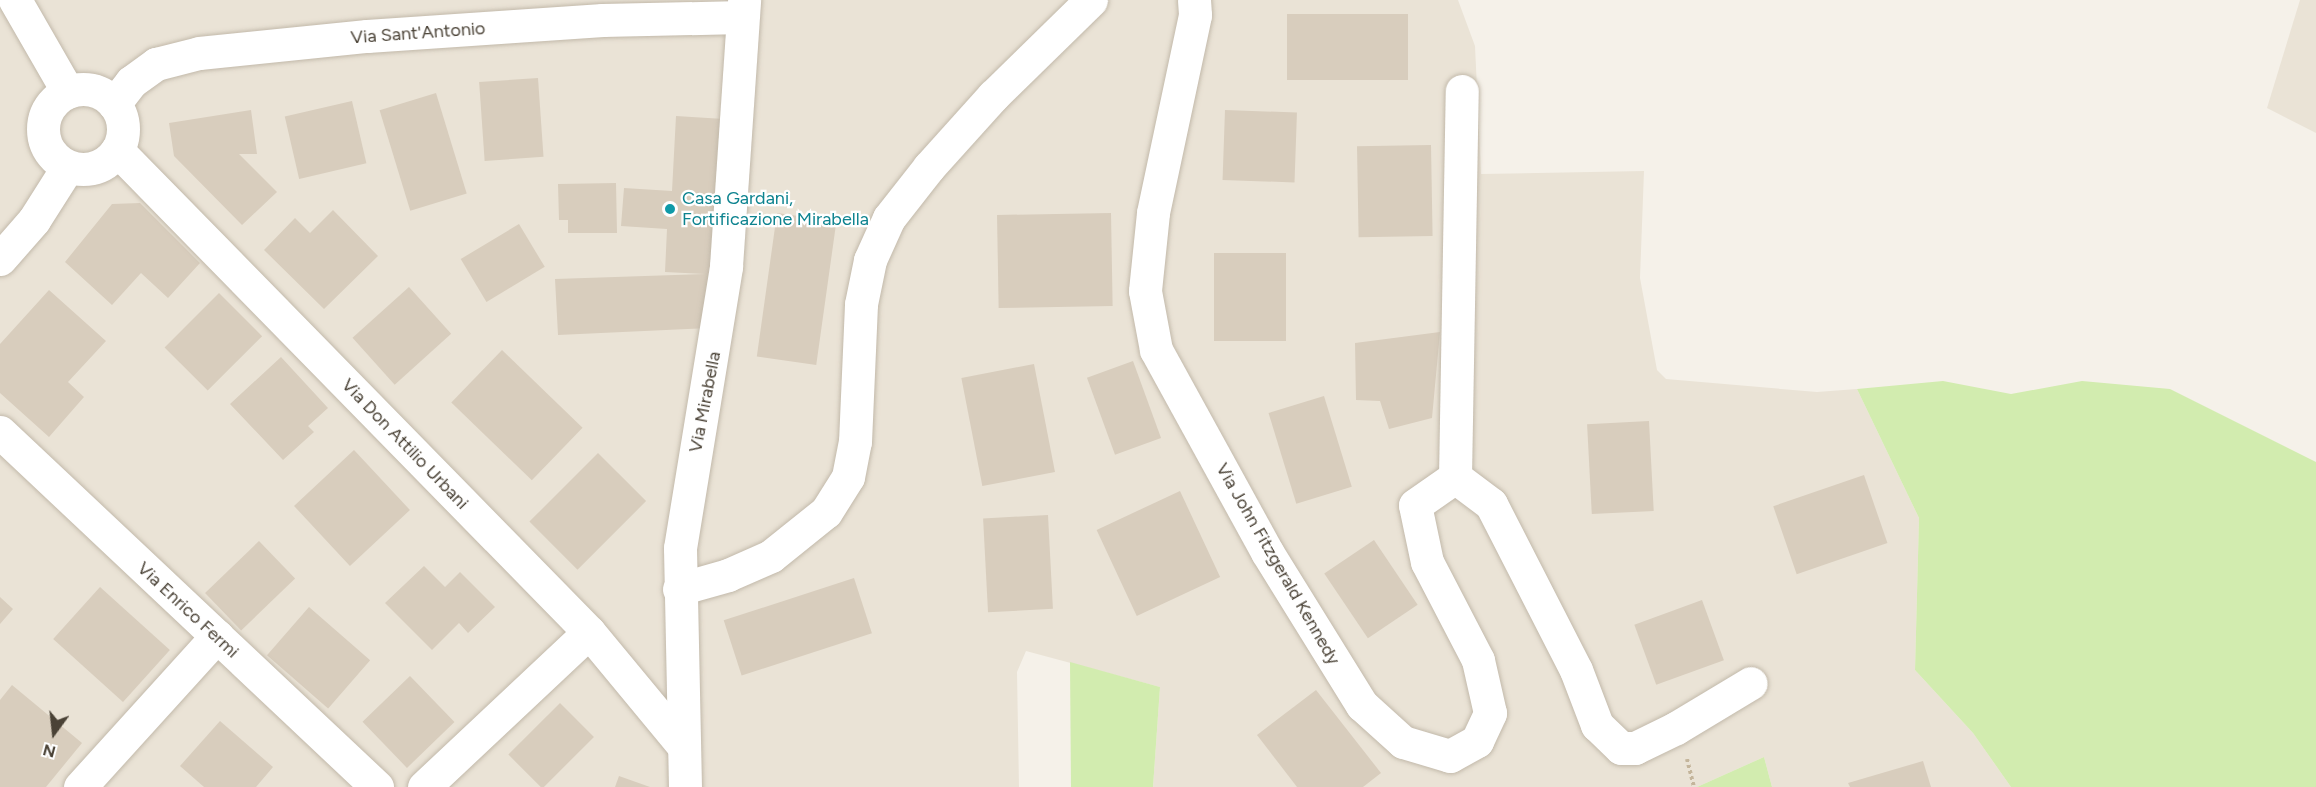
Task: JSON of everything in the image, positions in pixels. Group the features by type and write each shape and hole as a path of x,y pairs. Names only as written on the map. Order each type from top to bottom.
{"street":[{"path":"15,0 68,92"},
{"path":"679,590 728,575 771,556 826,512 848,477 855,442 861,304 870,260 889,218 928,167 993,96 1091,0"},
{"name":"Via John Fitzgerald Kennedy","path":"1194,0 1195,15 1153,213 1145,291 1156,350 1267,552 1362,705 1403,742 1450,756 1477,741 1490,713 1478,660 1426,562 1415,505 1455,477"},
{"name":"Via Mirabella","path":"685,787 679,590 684,516 718,335 726,266 743,9"},
{"name":"Via Sant'Antonio","path":"114,104 131,82 156,64 200,52 743,9"},
{"path":"93,91 114,104 123,127 117,150 96,167 67,168 48,150 43,123 56,99 68,92 93,91"},
{"path":"1462,91 1455,477 1491,504 1576,669 1597,725 1621,748 1635,748 1676,728 1751,682"},
{"name":"Via Don Attilio Urbani","path":"117,150 589,632 684,747"},
{"path":"0,259 34,220 67,168"},
{"name":"Via Enrico Fermi","path":"0,432 377,787"},
{"path":"424,787 589,632"},
{"path":"80,787 217,636"}],"shaded area":[{"path":"0,0 1458,0 1475,46 1481,174 1644,171 1640,278 1657,370 1666,379 1817,392 1857,389 1919,518 1915,670 1973,733 2011,787 1772,787 1764,757 1697,787 1153,787 1160,687 1026,651 1017,672 1019,787 0,787"},
{"path":"2300,0 2316,0 2316,133 2267,108"}],"green space":[{"path":"1943,381 2011,394 2082,381 2170,389 2316,462 2316,787 2011,787 1973,733 1915,670 1919,518 1857,389"},
{"path":"1070,662 1160,687 1153,787 1071,787"},
{"path":"1764,757 1772,787 1697,787"}],"building":[{"path":"1287,14 1408,14 1408,80 1287,80"},
{"path":"538,78 544,157 485,161 479,82"},
{"path":"436,93 467,193 410,211 380,110"},
{"path":"352,101 366,163 299,179 285,117"},
{"path":"251,110 257,154 239,154 277,192 242,225 174,156 169,123"},
{"path":"1225,110 1297,113 1295,182 1223,180"},
{"path":"676,116 724,119 709,328 558,335 555,279 705,274 665,272 667,229 621,226 624,188 672,191"},
{"path":"1431,145 1433,236 1359,237 1357,146"},
{"path":"616,183 617,233 568,233 568,220 559,220 558,184"},
{"path":"140,203 200,263 168,298 141,273 112,305 65,262 112,204"},
{"path":"333,210 378,256 324,309 264,250 295,218 310,233"},
{"path":"777,213 836,221 816,365 757,357"},
{"path":"1111,213 1113,306 999,308 997,215"},
{"path":"519,224 545,267 486,302 461,259"},
{"path":"1214,253 1286,253 1286,341 1214,341"},
{"path":"409,287 451,334 395,385 353,338"},
{"path":"49,290 106,341 68,382 84,397 49,437 0,393 0,344"},
{"path":"219,293 262,336 208,391 165,347"},
{"path":"1440,332 1432,418 1389,429 1380,401 1356,400 1355,343"},
{"path":"502,350 583,428 532,480 451,403"},
{"path":"281,357 328,408 308,426 314,432 283,460 230,404"},
{"path":"1133,361 1161,438 1115,455 1087,378"},
{"path":"1034,364 1055,472 982,486 961,378"},
{"path":"1324,396 1352,487 1296,504 1269,413"},
{"path":"1649,421 1654,511 1592,514 1587,424"},
{"path":"354,450 410,510 350,566 294,506"},
{"path":"598,453 646,501 577,570 529,522"},
{"path":"1864,475 1887,543 1797,574 1773,506"},
{"path":"1180,491 1220,577 1137,616 1097,530"},
{"path":"1048,515 1053,609 988,612 983,518"},
{"path":"1374,540 1418,605 1368,638 1324,574"},
{"path":"259,541 295,578 241,631 205,593"},
{"path":"424,566 445,587 460,572 495,607 468,633 459,623 432,650 385,603"},
{"path":"854,578 872,633 742,675 724,620"},
{"path":"100,587 170,650 123,702 53,639"},
{"path":"0,597 13,609 0,624"},
{"path":"1702,600 1724,660 1656,685 1634,625"},
{"path":"309,607 370,660 328,708 267,655"},
{"path":"410,676 454,722 407,768 363,722"},
{"path":"12,685 82,743 46,787 0,787 0,700"},
{"path":"1316,690 1381,773 1363,787 1297,787 1257,735"},
{"path":"560,703 594,737 544,787 541,787 508,755"},
{"path":"220,721 273,767 256,787 204,787 180,766"},
{"path":"1923,761 1931,787 1850,787 1848,783"},
{"path":"619,776 650,787 615,787"}],"place":[{"name":"Casa Gardani, Fortificazione Mirabella","path":"670,209"}]}
